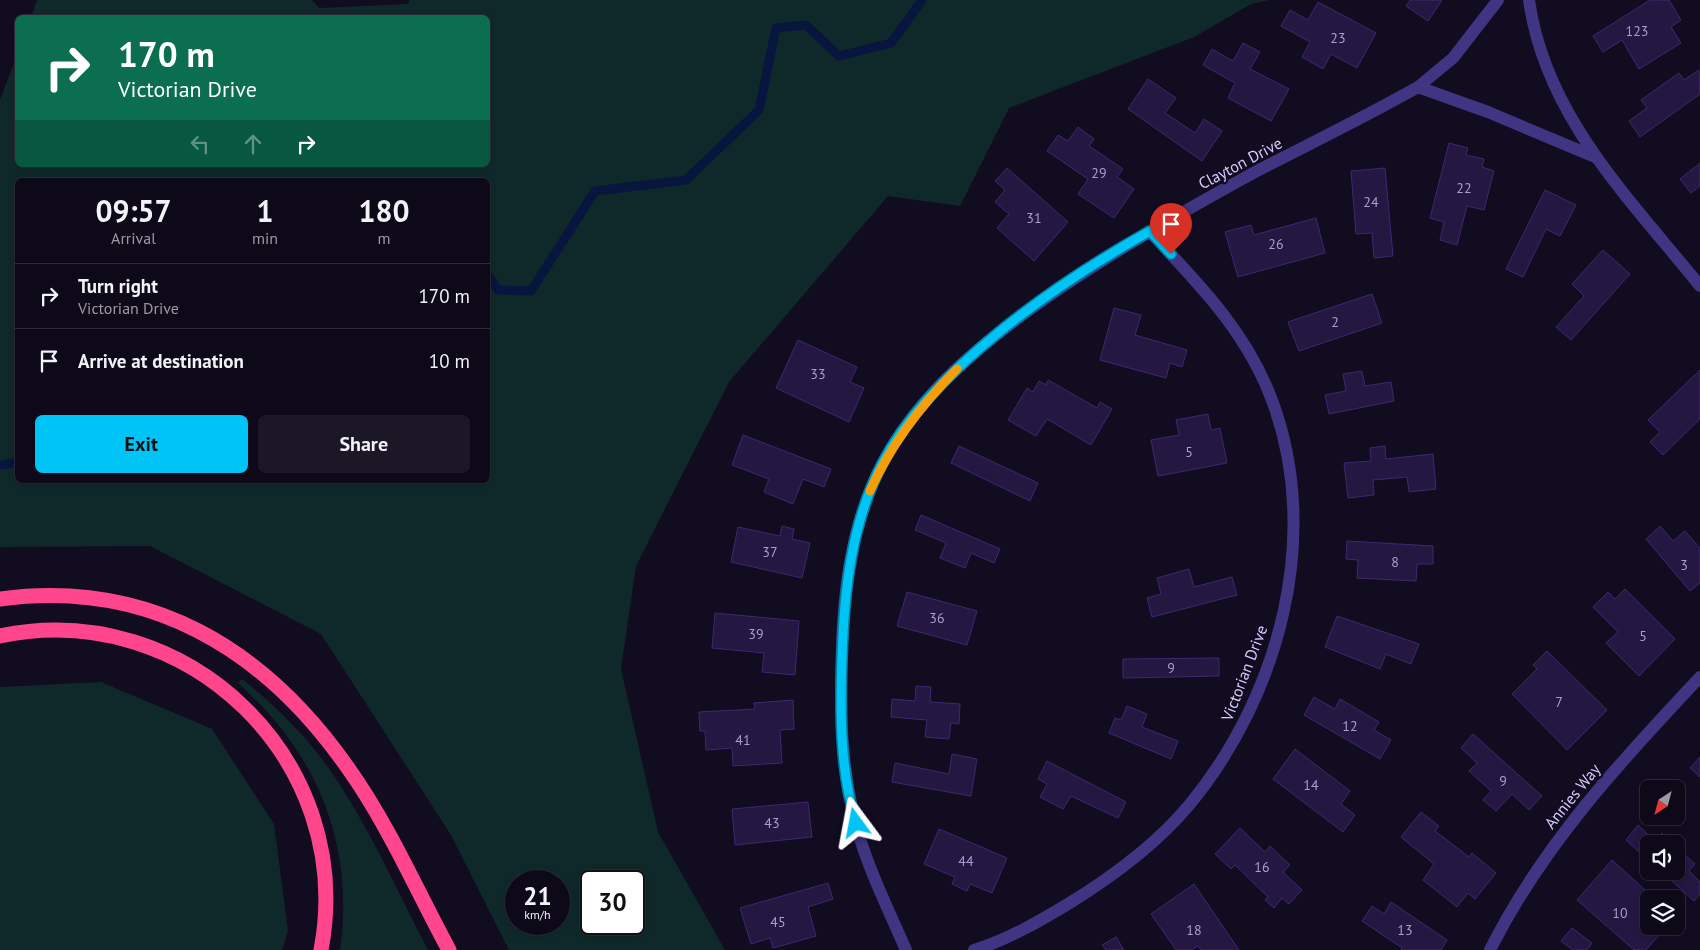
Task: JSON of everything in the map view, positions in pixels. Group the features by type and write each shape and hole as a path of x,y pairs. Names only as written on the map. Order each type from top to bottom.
{"highway":[{"path":"0,599 28,595 60,595 124,604 181,621 207,634 251,663 300,707 349,769 372,806 448,950"},
{"path":"0,636 22,631 63,630 96,633 129,641 160,652 206,677 227,692 252,715 274,741 293,769 307,800 318,834 324,867 326,902 320,950"}],"street":[{"name":"Clayton Drive","path":"906,950 864,849 852,810 844,763 841,667 846,590 852,552 870,492 882,463 915,415 934,392 978,349 1080,275 1150,231 1418,87 1453,58 1498,0"},
{"path":"1529,0 1537,37 1550,79 1595,157 1700,286"},
{"path":"1418,87 1488,112 1595,157"},
{"name":"Victorian Drive","path":"974,950 1017,933 1082,895 1121,868 1157,839 1190,805 1215,771 1237,734 1256,695 1279,629 1288,587 1294,525 1288,461 1274,403 1243,338 1215,301 1150,231"},
{"name":"Annies Way","path":"1490,950 1530,877 1554,843 1606,779 1700,677"}],"green space":[{"path":"37,0 312,0 319,8 408,4 410,0 1269,0 1251,4 1194,37 1009,108 960,206 888,196 729,382 636,566 621,669 658,832 725,950 509,950 451,835 321,634 150,546 0,547 0,100 15,60 15,167 490,167 490,15 32,15"},
{"path":"242,679 296,728 330,770 364,825 428,950 340,950 343,911 342,873 335,837 324,803 309,770 289,739 266,710 238,683"},
{"path":"101,682 212,729 274,824 288,931 282,950 0,950 0,687"}],"building":[{"path":"1410,0 1442,0 1428,21 1406,6"},
{"path":"1650,0 1669,0 1681,20 1671,27 1681,43 1639,69 1622,40 1603,52 1593,36"},
{"path":"1318,2 1376,33 1357,68 1331,54 1323,69 1302,57 1310,42 1281,26 1290,10 1308,20"},
{"path":"1243,43 1260,52 1250,69 1289,89 1271,121 1228,98 1235,83 1203,65 1212,49 1233,61"},
{"path":"1699,70 1700,94 1640,137 1629,121 1647,108 1641,100 1679,73 1684,80"},
{"path":"1148,79 1176,98 1165,113 1195,133 1204,119 1222,131 1202,161 1128,109"},
{"path":"1078,127 1094,139 1089,146 1123,169 1117,177 1134,189 1114,218 1078,194 1088,179 1047,151 1058,135 1068,141"},
{"path":"1449,143 1468,148 1466,155 1484,159 1482,167 1494,171 1484,210 1467,206 1457,245 1440,240 1444,222 1430,218"},
{"path":"1700,163 1700,186 1691,193 1680,179"},
{"path":"1007,168 1068,222 1034,261 997,228 1009,214 995,202 1005,190 995,181"},
{"path":"1385,168 1393,256 1374,258 1372,233 1356,234 1351,171"},
{"path":"1545,190 1576,205 1560,236 1546,229 1523,277 1506,269"},
{"path":"1316,218 1325,253 1238,277 1225,232 1251,225 1254,235"},
{"path":"1603,250 1630,274 1571,340 1556,327 1584,296 1572,284"},
{"path":"1372,294 1382,323 1299,351 1288,322"},
{"path":"1114,308 1141,315 1135,335 1187,350 1182,367 1170,363 1166,378 1100,360"},
{"path":"798,340 857,367 850,382 864,388 849,422 776,388"},
{"path":"1700,370 1700,419 1663,455 1650,442 1660,432 1648,420"},
{"path":"1362,371 1365,386 1391,382 1394,401 1329,414 1325,395 1346,391 1343,374"},
{"path":"1048,380 1097,408 1100,402 1112,409 1091,445 1047,419 1036,436 1008,420 1027,388 1033,392 1039,381 1046,385"},
{"path":"1208,414 1211,430 1220,428 1227,463 1158,476 1151,440 1179,435 1176,420"},
{"path":"743,435 831,469 824,487 803,479 793,504 764,492 769,479 732,465"},
{"path":"959,446 1038,483 1030,501 951,463"},
{"path":"1385,446 1386,459 1433,454 1436,489 1409,492 1407,477 1373,480 1374,495 1348,498 1344,463 1371,461 1370,448"},
{"path":"921,515 1000,549 994,563 971,553 965,568 940,558 946,543 915,530"},
{"path":"782,526 794,529 792,539 810,543 802,578 731,562 738,527 780,536"},
{"path":"1660,526 1673,541 1685,531 1700,548 1700,583 1690,591 1646,539"},
{"path":"1347,541 1433,546 1433,564 1417,564 1416,581 1357,578 1358,560 1346,559"},
{"path":"1189,569 1194,587 1232,577 1237,595 1152,617 1147,598 1161,594 1157,578"},
{"path":"1625,589 1675,639 1639,676 1606,643 1618,632 1593,607 1608,592 1615,599"},
{"path":"907,592 977,611 967,645 897,626"},
{"path":"715,613 799,621 795,675 762,672 764,653 712,648"},
{"path":"1337,616 1419,644 1411,664 1386,654 1380,669 1325,647"},
{"path":"1547,651 1607,710 1567,750 1512,694 1537,669 1533,665"},
{"path":"1219,658 1219,676 1123,678 1123,659"},
{"path":"916,686 931,687 930,702 960,704 959,724 951,723 949,739 925,737 927,720 891,717 892,699 915,701"},
{"path":"1314,697 1335,709 1340,699 1379,722 1374,730 1391,740 1380,759 1304,715"},
{"path":"793,700 794,729 780,730 782,763 733,766 732,748 706,750 705,731 700,731 699,712 755,709 754,703"},
{"path":"1127,706 1147,714 1142,727 1178,741 1171,759 1109,733 1115,718 1121,720"},
{"path":"1473,734 1542,796 1529,810 1512,794 1496,811 1483,800 1491,791 1469,771 1477,763 1461,748"},
{"path":"1295,749 1350,791 1341,804 1355,815 1343,832 1273,779"},
{"path":"952,754 977,759 971,796 892,782 895,763 949,774"},
{"path":"1700,757 1700,777 1690,768"},
{"path":"1047,761 1126,802 1118,818 1071,796 1063,809 1040,797 1047,784 1038,779"},
{"path":"808,802 812,837 735,845 732,809"},
{"path":"1421,812 1439,826 1435,831 1469,857 1472,853 1496,873 1475,899 1468,893 1457,907 1423,880 1434,864 1401,837"},
{"path":"1638,825 1649,835 1640,835 1640,853 1626,840"},
{"path":"1240,828 1265,852 1270,846 1290,865 1283,872 1302,890 1289,904 1282,898 1274,908 1265,900 1268,897 1235,865 1231,869 1215,854"},
{"path":"939,829 1007,858 992,893 970,884 967,891 952,884 955,877 924,864"},
{"path":"1685,855 1695,864 1689,871 1700,882 1700,894 1694,901 1685,893 1685,890 1682,890 1671,880 1685,880"},
{"path":"1612,860 1645,890 1640,890 1640,935 1659,935 1646,950 1634,950 1577,900"},
{"path":"828,883 833,899 808,907 816,936 773,948 770,938 751,944 740,908"},
{"path":"1194,884 1239,950 1201,950 1198,946 1192,950 1176,950 1151,914"},
{"path":"1391,902 1447,940 1441,950 1401,950 1402,948 1362,921 1372,906 1384,914"},
{"path":"1572,928 1592,943 1587,950 1573,950 1561,941"},
{"path":"1116,937 1124,950 1106,950 1102,945"}],"waterway":[{"path":"490,278 498,290 531,291 595,191 686,180 759,110 776,28 806,25 839,56 891,43 922,0"},
{"path":"0,465 15,462"}],"slow traffic":[{"path":"870,491 882,463 897,439 934,392 957,369"}],"route":[{"path":"856,823 844,763 841,715 842,628 852,552 870,492 882,463 897,439 934,392 978,349 1028,311 1080,275 1150,231 1171,254"}]}
